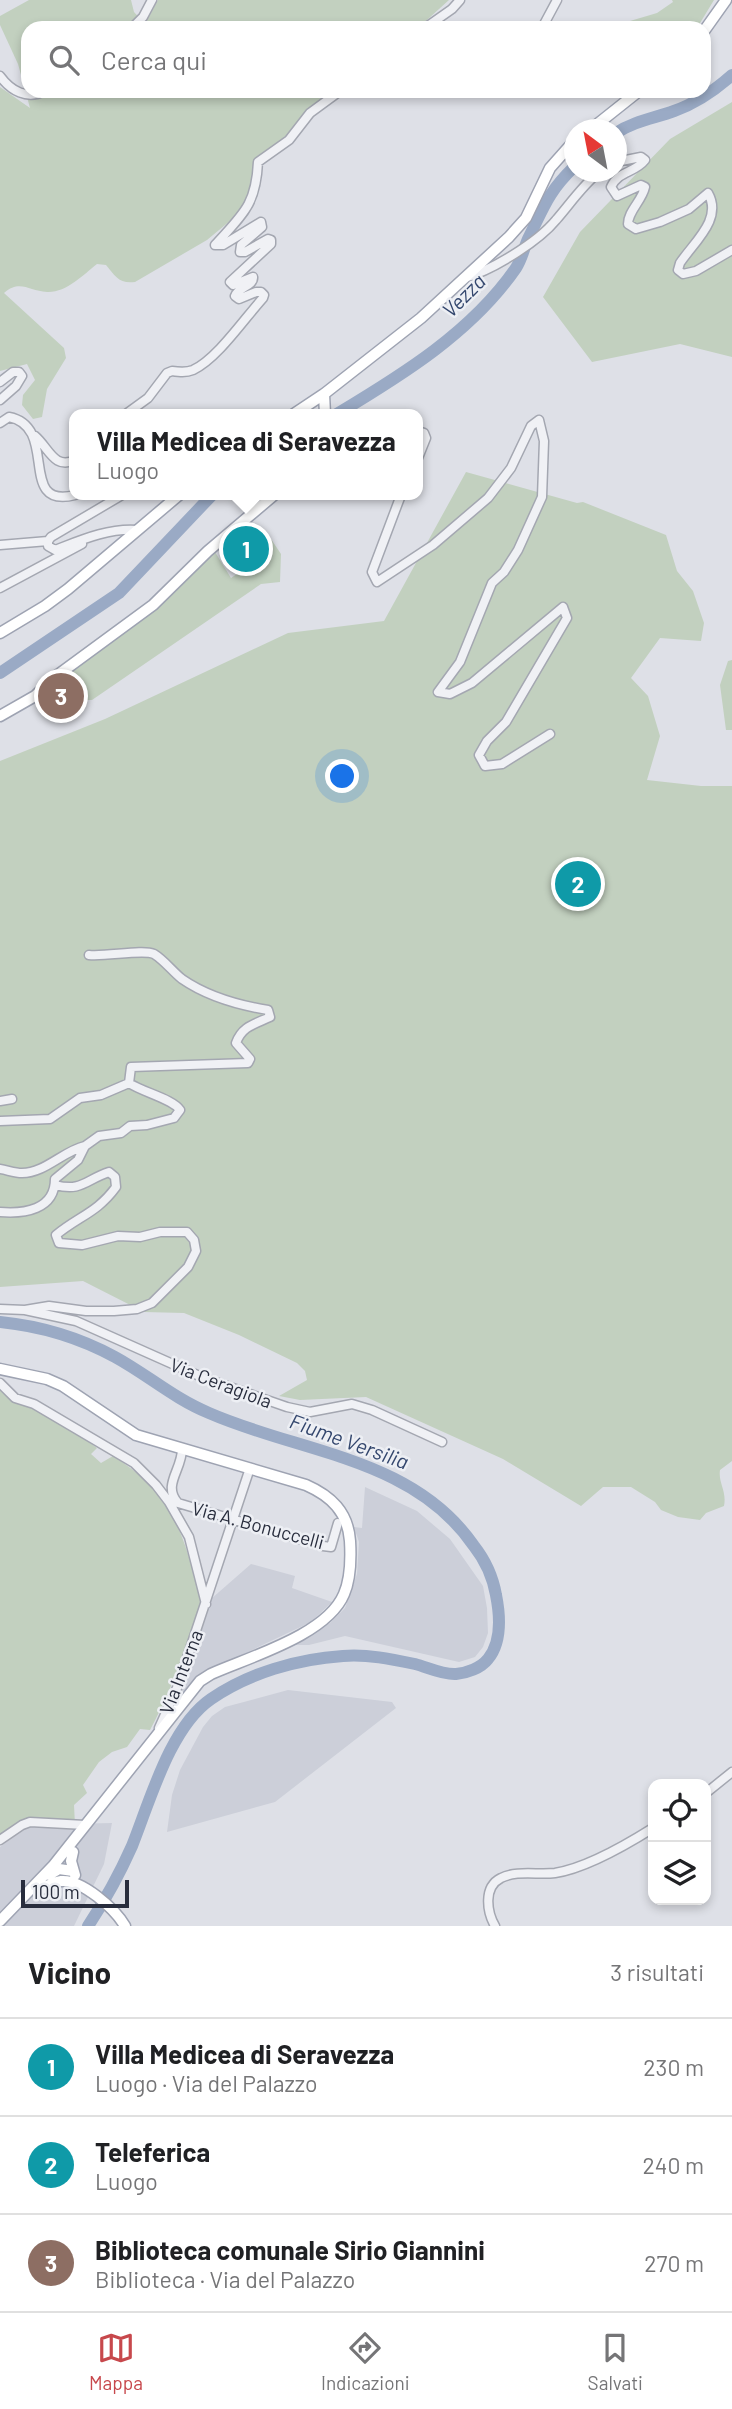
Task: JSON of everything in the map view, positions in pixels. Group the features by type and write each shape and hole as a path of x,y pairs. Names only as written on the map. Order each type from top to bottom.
{"main road":[{"path":"711,21 726,0"},
{"path":"604,119 630,98"},
{"path":"302,409 421,318 509,237 526,218 550,168 564,153"},
{"path":"324,394 325,409"},
{"path":"0,633 53,601 174,500"},
{"path":"0,716 35,696 55,677 153,605 208,551 268,500"},
{"path":"0,1369 55,1383 136,1435 306,1485 324,1493 340,1508 350,1539 348,1579 344,1595 334,1610 314,1627 200,1681 85,1825 56,1868"},
{"path":"4,1921 73,1852 90,1829 97,1812"},
{"path":"73,1852 73,1871 83,1887"},
{"path":"56,1868 73,1871"},
{"path":"56,1868 65,1881"},
{"path":"37,1889 65,1881 83,1887 109,1906 125,1926"}],"street":[{"path":"139,21 152,0"},
{"path":"435,21 460,0"},
{"path":"546,21 556,0"},
{"path":"0,76 12,89 21,93"},
{"path":"133,409 148,398 167,373 172,370 180,373 192,371 208,360 263,298 261,292 239,299 235,296 236,292 251,283 253,277 233,285 230,282 271,244 268,239 245,252 240,252 241,245 262,227 261,222 223,245 215,244 246,212 254,194 258,162 289,140 310,113 330,98"},
{"path":"627,160 641,157 645,160 635,169 627,171"},
{"path":"464,278 475,275 526,246 555,222 564,208 589,182"},
{"path":"613,182 611,187 617,196 641,185 646,187 643,196 628,216 628,224 636,229 689,209 708,193 714,211 710,221 680,263 678,270 683,274 696,271 732,250"},
{"path":"0,382 13,372 19,372 22,376 16,386 0,400"},
{"path":"0,423 9,417 19,419 58,463 69,462"},
{"path":"399,500 372,572 377,582 433,545 488,498 511,468 531,426 539,420 544,441 542,497 519,550 505,572 492,583 460,662 438,692 450,694 472,683 563,607 567,618 506,722 487,741 479,755 485,766 502,764 550,734"},
{"path":"35,436 40,471 46,489 58,496 69,495"},
{"path":"0,545 48,541 114,500"},
{"path":"48,541 48,546 55,550 89,537 125,529 137,530"},
{"path":"0,588 83,544 89,537"},
{"path":"89,955 105,957 145,952 154,955 198,988 225,1001 268,1010 270,1013 270,1017 248,1026 239,1034 236,1042 249,1056 247,1063 131,1066 129,1083"},
{"path":"0,1121 50,1119 80,1098 101,1095 129,1083"},
{"path":"0,1169 23,1173 36,1170 85,1146 99,1136 121,1133 130,1126 147,1125 174,1118 178,1114 180,1110 176,1104 129,1083"},
{"path":"0,1101 12,1099"},
{"path":"0,1212 22,1212 40,1207 53,1194 55,1179 78,1160 85,1146"},
{"path":"25,1310 49,1306 86,1311 137,1310 152,1303 188,1267 196,1251 194,1240 187,1232 176,1231 140,1237 118,1236 82,1245 59,1243 56,1235 75,1220 88,1216 116,1187 115,1177 109,1172 78,1187 55,1185"},
{"name":"Via Ceragiola","path":"0,1309 25,1310 76,1321 204,1378 287,1407 310,1412 352,1404 372,1410 442,1442"},
{"path":"0,1383 15,1398 34,1404 134,1463 156,1485 189,1537 206,1604"},
{"name":"Via A. Bonuccelli","path":"182,1449 171,1488 171,1495 178,1503 323,1546 331,1546 338,1523"},
{"name":"Via Interna","path":"153,1740 177,1688 250,1468"},
{"path":"711,1789 732,1772"},
{"path":"0,1840 30,1822 85,1825"},
{"path":"495,1926 487,1905 493,1886 499,1879 520,1874 556,1873 605,1856 648,1831"}],"shaded area":[{"path":"365,1487 417,1511 450,1539 483,1586 488,1633 483,1647 475,1657 459,1662 345,1636 309,1645 293,1645 330,1623 345,1608 357,1574 359,1542 354,1527 362,1528"},
{"path":"251,1564 295,1576 292,1588 332,1602 311,1622 208,1671 178,1696 211,1599"},
{"path":"288,1690 392,1702 396,1708 275,1802 167,1832 172,1795 180,1770 203,1727 212,1716 225,1707"},
{"path":"112,1823 104,1864 74,1926 0,1926 0,1847 27,1825"}],"green space":[{"path":"29,0 131,0 134,12 142,21 21,21 21,75 0,25 0,16"},
{"path":"158,0 449,0 426,21 147,21"},
{"path":"672,0 714,0 701,21 630,21 657,13 673,2"},
{"path":"0,87 30,108 27,98 324,98 305,112 287,135 256,159 250,194 242,211 207,240 135,282 121,280 106,265 97,264 61,290 47,292 20,286 4,293 64,348 66,358 47,389 42,417 33,419 22,405 23,395 35,380 27,364 0,371"},
{"path":"732,102 732,357 680,344 592,362 543,297 580,232 670,139"},
{"path":"466,472 577,503 583,502 666,535 677,571 693,591 704,623 701,641 660,638 631,678 648,696 660,736 647,780 701,786 732,786 732,1461 720,1470 724,1506 706,1513 700,1520 678,1517 661,1510 655,1502 631,1487 603,1487 581,1506 503,1459 366,1397 300,1400 279,1396 307,1380 305,1371 297,1363 239,1335 184,1313 144,1312 83,1281 0,1287 0,761 105,719 288,633 384,621"},
{"path":"269,536 281,554 280,582 261,584 92,700 82,699 75,694 65,677 67,674 157,606 215,552 231,578 270,552"},
{"path":"732,660 732,730 726,730 720,685 728,661"},
{"path":"0,1388 56,1418 97,1448 91,1454 101,1463 113,1456 156,1492 166,1504 181,1534 200,1602 196,1625 150,1730 140,1729 127,1747 112,1752 99,1762 83,1785 87,1793 74,1805 75,1825 27,1825 0,1844"}],"waterway":[{"name":"Vezza","path":"711,92 732,75"},
{"name":"Vezza","path":"627,127 674,111 700,98"},
{"name":"Vezza","path":"345,409 411,368 479,312 516,268 547,200 564,178"},
{"name":"Vezza","path":"0,673 119,593 207,500"},
{"name":"Fiume Versilia","path":"0,1322 45,1330 88,1344 209,1413 387,1475 420,1493 449,1516 478,1551 495,1589 499,1620 496,1645 485,1662 469,1671 446,1673 370,1656 326,1658 291,1664 257,1675 211,1699 184,1727 173,1746 132,1846 112,1887 88,1926"}],"place":[{"name":"Villa Medicea di Seravezza","path":"246,549"},
{"name":"Biblioteca comunale Sirio Giannini","path":"61,696"},
{"name":"Teleferica","path":"578,884"}]}
